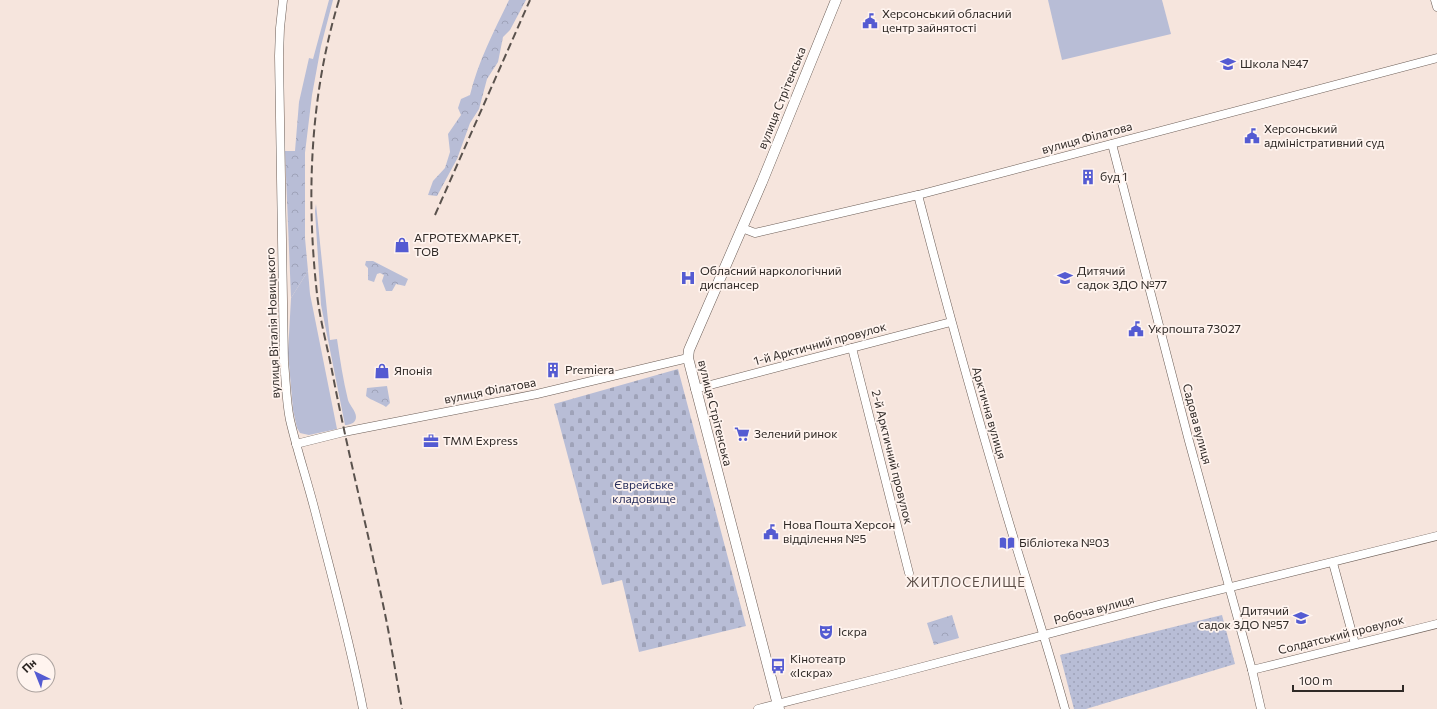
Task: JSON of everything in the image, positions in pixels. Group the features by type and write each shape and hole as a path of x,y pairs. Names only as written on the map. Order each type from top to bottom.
{"main road":[{"name":"вулиця Стрітенська","path":"778,707 688,358 690,347 742,228 836,0"}],"street":[{"name":"вулиця Віталія Новицького","path":"283,0 279,56 284,362 288,405 296,444 315,510 353,657 363,709"},
{"path":"1435,0 1437,7"},
{"name":"вулиця Філатова","path":"742,228 755,233 918,195 1437,58"},
{"name":"Садова вулиця","path":"1112,144 1189,441 1252,670 1261,709"},
{"name":"Арктична вулиця","path":"918,195 951,322 1065,709"},
{"name":"1-й Арктичний провулок","path":"695,389 951,322"},
{"name":"2-й Арктичний провулок","path":"852,348 909,573"},
{"name":"вулиця Філатова","path":"296,444 344,432 537,394 688,358"},
{"name":"Робоча вулиця","path":"758,709 778,707 1229,587 1436,538"},
{"path":"1333,563 1355,644"},
{"name":"Солдатський провулок","path":"1252,670 1437,624"}],"green space":[{"path":"329,0 333,0 321,46 312,95 304,161 305,134 299,102 309,58 313,59"},
{"path":"509,0 526,0 510,30 503,37 498,62 487,79 479,109 470,123 457,159 437,196 428,195 433,181 445,168 450,152 448,134 461,115 458,108 461,99 470,95 482,59"},
{"path":"1048,0 1162,0 1171,34 1062,60"},
{"path":"299,102 305,106 305,238 308,271 291,298 285,151 295,151"},
{"path":"316,204 330,340 337,339 348,400 356,415 354,422 347,425 345,425 321,305 315,211"},
{"path":"366,261 373,261 408,279 405,286 396,284 392,291 386,291 382,281 384,275 380,273 377,274 374,282 368,280 368,268 365,265"},
{"path":"308,271 310,294 337,429 309,435 300,433 297,428 293,410 288,353 291,298"},
{"name":"Єврейське кладовище","path":"678,369 746,626 639,652 622,580 602,585 554,404"},
{"path":"387,386 390,403 386,407 366,396 367,388"},
{"path":"952,615 959,638 934,645 927,623"},
{"path":"1222,615 1235,664 1086,709 1074,709 1060,655"}],"railway":[{"path":"339,0 329,36 322,72 316,109 313,146 311,183 317,294 345,434 384,609 402,709"},
{"path":"435,215 530,0"}],"place":[{"name":"Херсонський обласний центр зайнятості","path":"870,21"},
{"name":"Школа №47","path":"1228,64"},
{"name":"Херсонський адміністративний суд","path":"1252,136"},
{"name":"буд 1","path":"1088,177"},
{"name":"АГРОТЕХМАРКЕТ, ТОВ","path":"402,245"},
{"name":"Обласний наркологічний диспансер","path":"688,278"},
{"name":"Дитячий садок ЗДО №77","path":"1065,278"},
{"name":"Укрпошта 73027","path":"1136,329"},
{"name":"Premiera","path":"553,370"},
{"name":"Японія","path":"382,371"},
{"name":"Зелений ринок","path":"742,434"},
{"name":"TMM Express","path":"431,441"},
{"name":"Нова Пошта Херсон відділення №5","path":"771,532"},
{"name":"Бібліотека №03","path":"1007,543"},
{"name":"Дитячий садок ЗДО №57","path":"1301,618"},
{"name":"Іскра","path":"826,632"},
{"name":"Кінотеатр «Іскра»","path":"778,666"}],"district":[{"name":"ЖИТЛОСЕЛИЩЕ","path":"966,582"}]}
